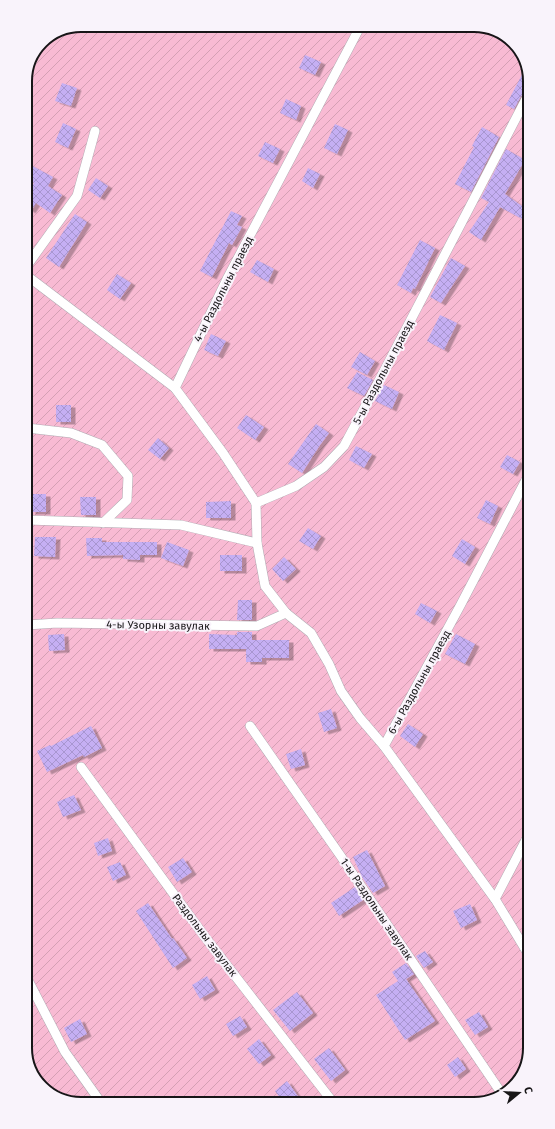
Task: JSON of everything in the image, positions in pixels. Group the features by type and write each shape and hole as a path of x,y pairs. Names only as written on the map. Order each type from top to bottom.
{"lane":[{"name":"4-ы Раздольны праезд","path":"175,388 228,277 357,32"},
{"name":"5-ы Раздольны праезд","path":"256,503 296,486 324,467 344,446 523,104"},
{"path":"32,259 77,196 95,131"},
{"path":"32,280 175,388 223,453 256,503 257,543 265,586 286,612 311,632 329,664 341,691 360,718 384,746"},
{"path":"32,429 71,433 102,445 128,476 127,500 103,523"},
{"name":"6-ы Раздольны праезд","path":"523,486 384,746 495,898 523,945"},
{"path":"32,520 181,525 257,543"},
{"name":"4-ы Узорны завулак","path":"32,625 57,623 257,626 286,612"},
{"name":"1-ы Раздольны завулак","path":"250,726 340,855 499,1090"},
{"name":"Раздольны завулак","path":"81,767 205,937 329,1097"},
{"path":"495,898 523,845"},
{"path":"32,988 65,1052 97,1097"}],"shaded area":[{"path":"81,32 477,32 493,36 504,42 513,51 519,62 523,81 523,1054 516,1073 499,1073 499,1090 493,1093 474,1097 78,1097 59,1092 54,1089 46,1083 36,1067 32,1048 32,78 37,59 40,54 46,46 62,36"}],"building":[{"path":"305,55 321,62 315,75 299,68"},
{"path":"522,74 523,95 514,109 506,105"},
{"path":"62,83 77,88 71,106 55,101"},
{"path":"286,99 301,106 296,120 280,113"},
{"path":"63,123 76,129 68,148 55,142"},
{"path":"335,124 348,130 337,154 324,148"},
{"path":"482,127 499,137 471,192 455,184 474,147 472,146"},
{"path":"265,142 280,149 273,163 258,156"},
{"path":"506,149 523,159 523,163 505,194 523,207 523,219 500,207 481,240 469,232 489,202 481,198"},
{"path":"32,166 53,177 48,186 62,195 50,213 36,203 32,209 32,186 34,183 32,182"},
{"path":"308,168 320,174 313,188 302,181"},
{"path":"96,178 108,186 100,198 88,190"},
{"path":"231,211 242,216 237,225 242,227 232,245 229,243 212,277 200,271"},
{"path":"75,214 87,222 59,267 46,258"},
{"path":"420,240 435,248 415,289 413,288 411,293 397,285"},
{"path":"451,258 465,266 441,303 430,297"},
{"path":"257,260 274,269 268,282 250,272"},
{"path":"117,274 131,283 120,299 107,290"},
{"path":"440,315 457,323 444,350 427,341"},
{"path":"211,334 226,341 218,356 204,350"},
{"path":"360,352 375,361 367,375 351,367"},
{"path":"357,372 373,380 364,396 347,388"},
{"path":"384,385 399,392 392,409 375,401"},
{"path":"56,405 71,405 71,422 56,422"},
{"path":"246,415 264,427 255,440 237,428"},
{"path":"316,424 329,433 302,473 288,464"},
{"path":"158,438 169,448 160,459 148,450"},
{"path":"356,446 372,454 364,468 349,460"},
{"path":"507,455 520,462 513,474 500,467"},
{"path":"32,494 46,494 46,512 32,512"},
{"path":"80,497 96,497 96,515 81,515"},
{"path":"486,500 498,506 490,524 477,518"},
{"path":"231,501 231,518 206,518 206,502"},
{"path":"308,528 321,536 313,549 299,541"},
{"path":"35,537 56,537 55,557 34,556"},
{"path":"86,538 102,538 102,542 157,542 157,555 140,555 140,560 123,559 123,555 87,556"},
{"path":"462,539 475,547 465,564 452,556"},
{"path":"167,542 189,550 183,566 161,558"},
{"path":"220,555 242,555 242,571 220,571"},
{"path":"284,557 296,569 283,581 272,569"},
{"path":"238,600 252,600 252,620 237,620"},
{"path":"421,603 437,611 430,623 415,614"},
{"path":"237,632 252,632 252,640 289,640 289,658 262,658 262,662 246,662 246,649 209,649 209,634 237,635"},
{"path":"64,634 65,650 49,651 48,635"},
{"path":"456,634 475,644 465,664 445,654"},
{"path":"331,709 337,728 324,732 318,713"},
{"path":"408,724 423,734 415,747 400,736"},
{"path":"91,726 102,748 47,772 37,751 50,745 51,746"},
{"path":"301,749 305,765 291,769 286,754"},
{"path":"74,795 81,810 63,817 57,802"},
{"path":"108,838 112,851 98,856 94,843"},
{"path":"367,850 385,886 373,893 362,877 353,857"},
{"path":"183,858 192,872 177,882 168,867"},
{"path":"120,862 126,875 113,881 107,867"},
{"path":"355,887 363,900 339,916 331,903"},
{"path":"148,903 172,939 173,938 187,958 173,968 136,911"},
{"path":"470,904 477,920 461,928 453,911"},
{"path":"425,951 433,962 424,968 416,956"},
{"path":"406,963 414,974 406,979 435,1021 405,1040 376,995 398,981 392,972"},
{"path":"207,976 215,990 200,999 192,985"},
{"path":"297,992 313,1013 290,1031 273,1010"},
{"path":"479,1012 488,1027 475,1035 465,1020"},
{"path":"240,1016 247,1027 233,1036 226,1024"},
{"path":"80,1019 87,1034 71,1042 64,1028"},
{"path":"259,1039 271,1055 259,1064 247,1049"},
{"path":"329,1048 345,1070 331,1081 314,1059"},
{"path":"458,1057 466,1069 455,1077 447,1065"},
{"path":"287,1081 298,1097 279,1097 275,1091"}]}
